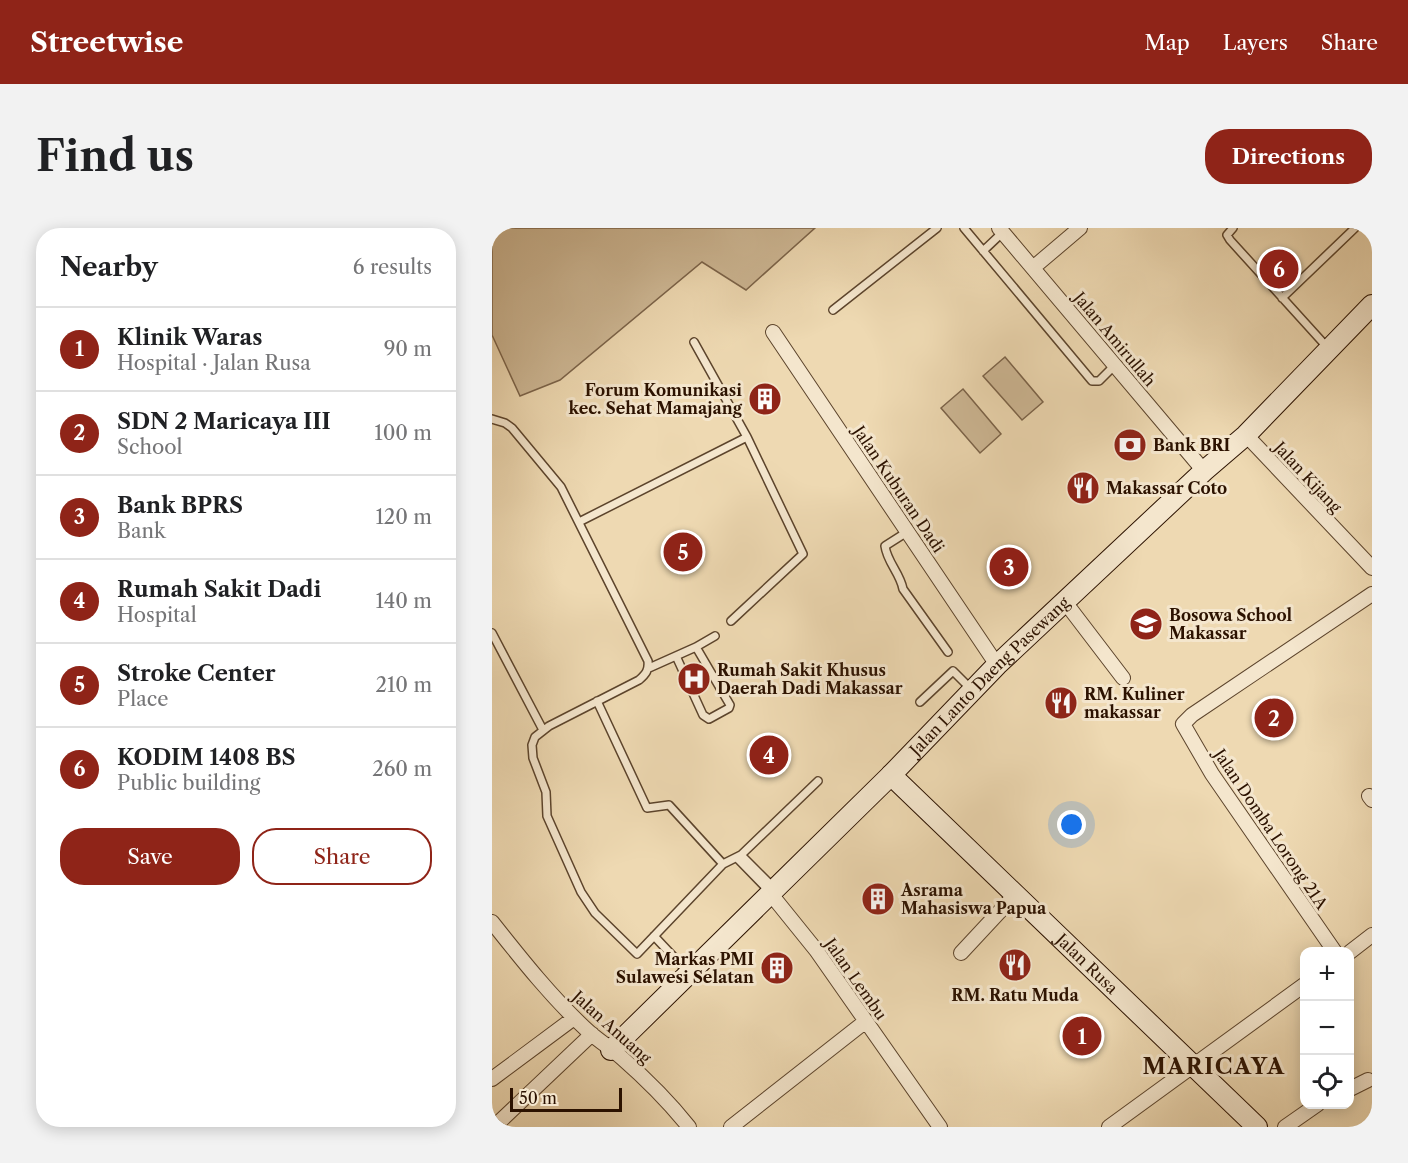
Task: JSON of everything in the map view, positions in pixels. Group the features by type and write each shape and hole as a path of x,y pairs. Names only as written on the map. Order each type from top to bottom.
{"main road":[{"name":"Jalan Lanto Daeng Pasewang","path":"611,1050 891,775 997,665 1204,471 1246,435 1372,305"},
{"name":"Jalan Rusa","path":"891,775 1257,1127"}],"street":[{"path":"1034,267 1080,228"},
{"name":"Jalan Amirullah","path":"1001,230 1204,471"},
{"name":"Jalan Kuburan Dadi","path":"773,332 997,665"},
{"name":"Jalan Kijang","path":"1246,435 1372,568"},
{"name":"Jalan Domba Lorong 21A","path":"1332,947 1212,774 1183,724 1372,594"},
{"path":"1065,602 1123,678"},
{"name":"Jalan Lembu","path":"773,891 940,1127"},
{"path":"961,953 1015,896"},
{"name":"Jalan Anuang","path":"492,922 528,968 574,1018 655,1089 689,1127"},
{"path":"1354,949 1372,935"},
{"path":"1109,1127 1300,990"},
{"path":"492,1079 574,1018"},
{"path":"731,1127 866,1021"},
{"path":"494,1127 592,1034"},
{"path":"1354,1087 1368,1080"},
{"path":"1285,1127 1311,1109"}],"lane":[{"path":"833,310 937,228"},
{"path":"964,228 1092,381 1100,381 1115,365"},
{"path":"1233,228 1227,235 1230,240 1329,349"},
{"path":"1282,298 1355,228"},
{"path":"983,251 1001,230"},
{"path":"694,342 747,437 803,554 731,621"},
{"path":"492,419 505,423 526,444 561,487 648,661 649,668"},
{"path":"579,522 747,437"},
{"path":"907,532 885,546 886,553 901,577 903,589 948,652"},
{"path":"492,633 543,730"},
{"path":"715,636 649,668 639,680 535,736 532,745 533,758 546,792 547,816 581,892 594,912 637,954 723,864 739,857 818,781"},
{"path":"676,656 703,715 709,719 729,708 730,705 696,647"},
{"path":"920,702 953,671 972,690"},
{"path":"597,701 647,808 669,805 723,864"},
{"path":"739,857 773,891"},
{"path":"654,936 689,973"}],"shaded area":[{"path":"492,228 815,228 746,290 702,262 560,380 520,396 492,335"},
{"path":"1005,357 1043,402 1022,420 983,376"},
{"path":"963,389 1001,434 980,453 941,408"}],"place":[{"name":"KODIM 1408 BS","path":"1279,269"},
{"name":"Forum Komunikasi kec. Sehat Mamajang","path":"765,399"},
{"name":"Bank BRI","path":"1130,445"},
{"name":"Makassar Coto","path":"1083,488"},
{"name":"Stroke Center","path":"683,552"},
{"name":"Bank BPRS","path":"1009,567"},
{"name":"Bosowa School Makassar","path":"1146,624"},
{"name":"Rumah Sakit Khusus Daerah Dadi Makassar","path":"694,679"},
{"name":"RM. Kuliner makassar","path":"1061,703"},
{"name":"SDN 2 Maricaya III","path":"1274,718"},
{"name":"Rumah Sakit Dadi","path":"769,755"},
{"name":"Asrama Mahasiswa Papua","path":"878,899"},
{"name":"RM. Ratu Muda","path":"1015,965"},
{"name":"Markas PMI Sulawesi Selatan","path":"777,968"},
{"name":"Klinik Waras","path":"1082,1036"}],"district":[{"name":"MARICAYA","path":"1214,1066"}]}
